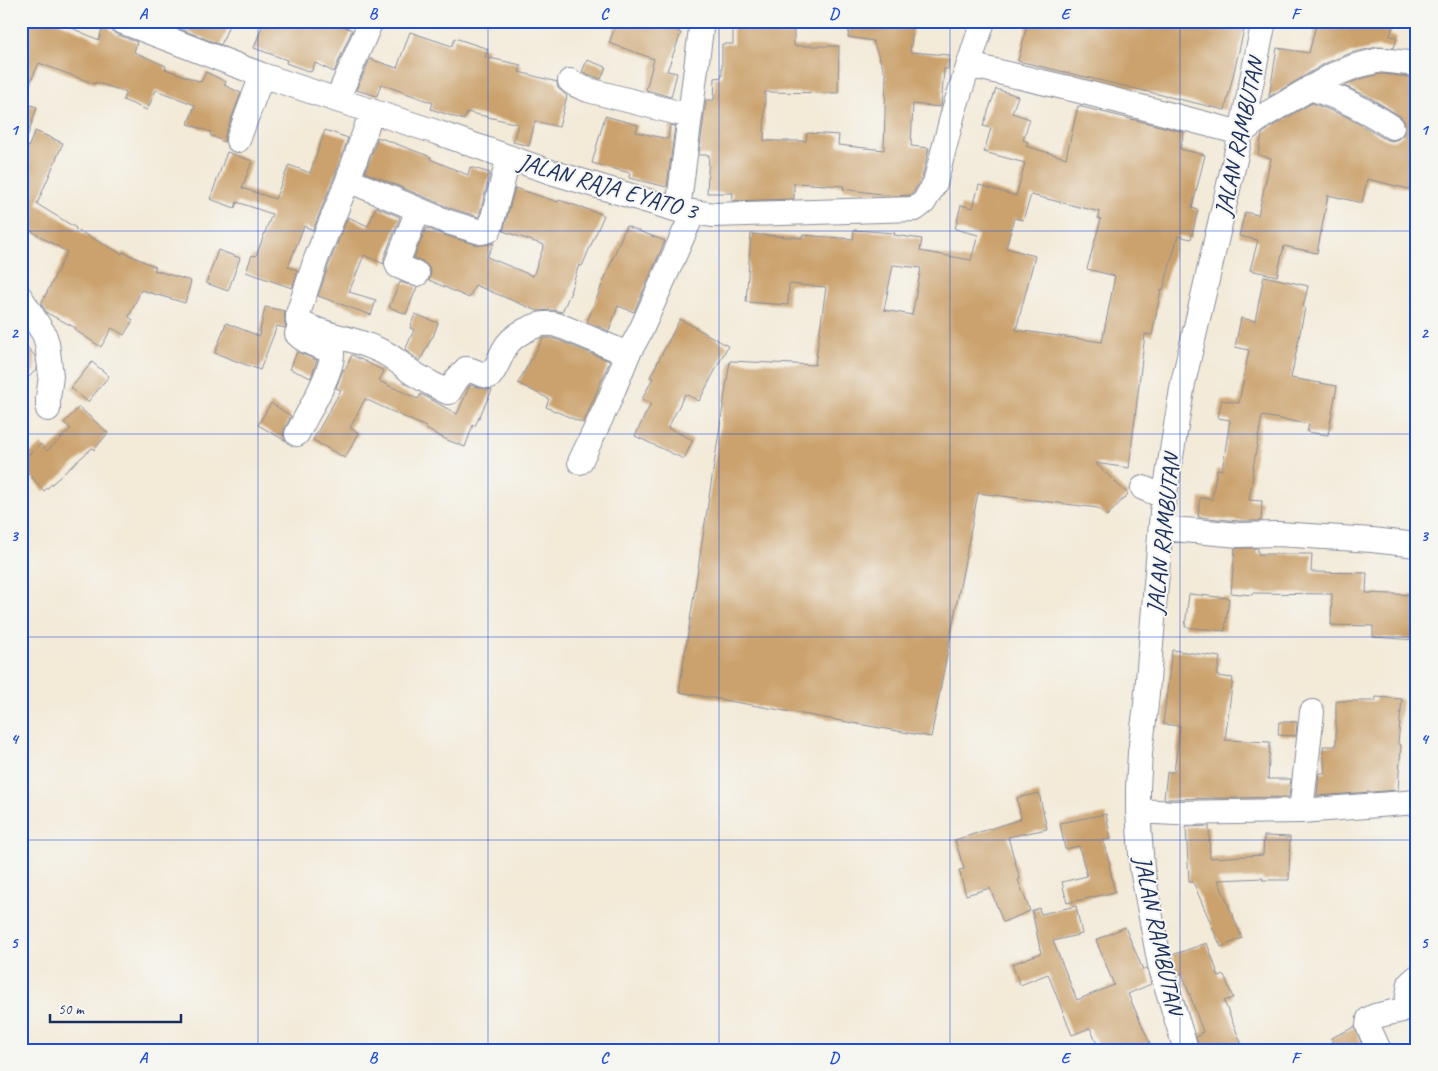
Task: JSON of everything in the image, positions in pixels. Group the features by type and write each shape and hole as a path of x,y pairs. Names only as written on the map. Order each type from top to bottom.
{"street":[{"name":"JALAN RAJA EYATO 3","path":"121,21 262,75 551,172 686,211 714,215 915,209 924,202 935,183 954,110 982,21"},
{"path":"337,100 371,21"},
{"path":"580,462 608,403 628,354 642,330 686,211 690,116 702,21"},
{"name":"JALAN RAMBUTAN","path":"1186,1050 1160,965 1146,895 1142,869 1138,811 1140,753 1165,498 1183,383 1241,133 1264,21"},
{"path":"969,65 1072,88 1241,133 1263,116 1339,72 1380,60 1417,64"},
{"path":"238,140 262,75"},
{"path":"570,82 588,90 690,116"},
{"path":"1310,88 1350,102 1392,127"},
{"path":"296,434 319,391 332,360 332,353 329,350 315,346 296,333 299,322 297,319 298,314 316,259 348,180 372,112"},
{"path":"348,180 448,222 482,232 489,230 509,157"},
{"path":"418,210 397,263 398,266 418,274"},
{"path":"21,298 44,334 47,343 50,376 48,409"},
{"path":"299,322 374,347 398,360 411,372 447,392 449,392 466,369 490,376 513,337 525,330 543,324 563,327 628,354"},
{"path":"1143,488 1165,498"},
{"path":"1162,528 1239,535 1278,534 1372,540 1417,545"},
{"path":"1301,811 1312,712"},
{"path":"1138,811 1175,813 1301,811 1417,802"},
{"path":"1379,1050 1368,1026 1369,1019 1402,1010 1407,1002 1410,983 1417,977"}],"building":[{"path":"21,21 56,21 99,40 104,21 108,21 110,29 116,34 137,42 134,52 166,66 165,69 201,82 206,72 226,82 224,85 241,93 224,142 210,135 211,132 188,124 195,105 156,90 147,110 123,100 126,92 95,82 95,84 39,63 21,102"},
{"path":"160,21 221,21 229,25 221,45"},
{"path":"264,21 333,21 352,30 334,72 315,63 311,72 286,63 287,60 254,48"},
{"path":"617,21 681,21 678,32 681,33 667,71 677,73 671,97 646,90 654,59 609,43"},
{"path":"733,21 794,21 794,46 839,46 838,93 765,92 764,141 806,141 807,133 839,135 838,145 884,150 886,76 873,41 848,37 850,23 879,29 880,21 914,21 910,52 949,55 948,69 944,69 941,107 913,104 911,146 929,148 922,178 913,193 895,196 843,189 844,186 794,183 794,199 732,201 733,193 707,193 709,155 699,155 706,100 714,100 715,78 722,77 722,44 733,44"},
{"path":"1028,21 1246,21 1225,110 1018,61"},
{"path":"1317,21 1394,21 1390,36 1397,37 1394,48 1377,47 1351,53 1326,63 1269,97 1277,48 1309,53"},
{"path":"410,32 452,46 455,38 488,49 485,57 521,65 519,72 557,82 558,88 567,96 559,127 535,121 529,146 513,142 518,124 467,112 464,120 431,109 433,103 381,84 377,96 356,90 370,59 397,68"},
{"path":"587,60 606,67 601,79 582,72"},
{"path":"1381,74 1417,78 1417,191 1367,179 1362,203 1328,195 1317,253 1284,246 1277,276 1250,270 1258,240 1239,236 1245,212 1258,215 1271,158 1258,155 1262,134 1312,103 1347,117 1385,139 1392,141 1398,139 1403,135 1406,128 1400,116 1369,97 1344,86 1360,79"},
{"path":"996,89 1018,96 1012,113 1030,119 1023,140 1028,142 1026,146 1066,158 1078,106 1184,132 1180,149 1205,155 1192,208 1198,210 1191,239 1178,236 1163,290 1161,289 1152,335 1145,334 1129,468 1095,463 1128,494 1107,516 1098,508 978,493 931,737 679,692 730,361 815,365 826,287 789,284 788,305 746,302 751,234 853,239 854,230 895,233 894,235 922,239 920,251 971,260 978,235 955,229 961,205 973,208 979,185 1016,196 1025,163 984,152 991,128 983,126","holes":["1031,195 1100,212 1098,218 1101,219 1087,269 1115,276 1102,342 1016,330 1035,256 1006,248 1014,218 1023,220","893,265 921,268 912,315 884,310"]},
{"path":"21,102 37,107 24,147 21,146"},
{"path":"605,116 638,125 636,132 668,139 670,125 675,126 667,187 629,178 630,173 592,163"},
{"path":"325,130 348,138 313,230 304,226 288,267 298,270 292,288 246,272 252,255 256,256 272,214 237,202 235,208 210,199 227,152 252,161 242,188 275,199 289,165 310,173"},
{"path":"35,131 63,143 37,204 75,229 122,254 123,252 156,267 154,270 191,281 185,303 141,290 129,317 133,320 124,335 112,328 101,347 75,330 76,328 47,313 41,304 67,252 21,225 21,164"},
{"path":"378,137 431,157 430,159 468,175 470,167 490,173 479,217 453,209 365,172"},
{"path":"515,188 604,215 582,266 579,265 571,292 562,312 553,310 538,311 475,285 469,298 429,280 431,273 428,266 414,258 426,228 477,245 494,243 487,257 533,276 544,245 503,231"},
{"path":"376,207 400,217 384,258 384,264 364,255 349,292 376,300 371,315 318,296 348,217 368,226"},
{"path":"626,226 665,241 634,312 618,306 609,331 587,322"},
{"path":"218,250 240,258 228,291 206,283"},
{"path":"1264,276 1308,286 1291,378 1337,386 1328,435 1307,432 1309,424 1262,416 1249,500 1262,501 1261,521 1198,517 1200,498 1212,499 1217,469 1222,470 1230,420 1218,418 1222,400 1239,403 1249,350 1235,347 1241,318 1255,321"},
{"path":"400,282 417,287 406,314 389,307"},
{"path":"265,307 285,311 284,321 286,327 277,326 260,370 215,353 226,323 259,336"},
{"path":"415,314 438,323 420,361 405,350 414,330 410,328"},
{"path":"680,319 728,346 699,401 685,394 668,428 693,440 684,459 635,436 651,403 642,399 653,378 650,377"},
{"path":"543,338 558,340 610,361 583,423 546,407 549,399 518,383"},
{"path":"21,340 35,356 36,370 29,377 21,368"},
{"path":"297,352 317,360 311,378 290,369"},
{"path":"352,355 384,371 379,381 418,399 421,394 457,414 470,385 492,390 475,426 473,425 465,447 365,399 350,428 359,433 345,458 313,440 341,390 336,388 343,369 345,370"},
{"path":"92,362 109,376 88,402 71,388"},
{"path":"271,403 291,416 283,434 286,441 258,425"},
{"path":"79,407 108,433 94,450 92,448 44,491 21,465 21,461 41,444 47,451 71,429 64,423"},
{"path":"1235,548 1258,548 1258,554 1312,554 1311,572 1367,573 1366,593 1417,595 1417,640 1373,637 1373,626 1331,625 1332,594 1252,593 1252,595 1231,593"},
{"path":"1189,594 1229,598 1225,631 1185,627"},
{"path":"1172,650 1220,657 1217,676 1233,678 1225,740 1270,742 1268,779 1291,779 1289,797 1164,799 1167,772 1174,772 1180,726 1163,724"},
{"path":"1376,697 1402,699 1398,744 1401,745 1398,790 1317,796 1319,773 1325,773 1323,746 1336,746 1336,701 1375,701"},
{"path":"1279,722 1297,722 1296,736 1278,735"},
{"path":"1039,793 1047,829 1008,837 1020,879 1018,880 1030,911 1003,922 990,888 966,895 959,870 964,869 955,840 1021,819 1017,798"},
{"path":"1106,814 1111,839 1103,840 1115,892 1067,903 1062,882 1087,876 1079,846 1065,849 1060,823"},
{"path":"1209,826 1210,858 1263,855 1264,836 1290,837 1289,880 1262,880 1263,878 1218,880 1242,938 1221,947 1193,882 1189,882 1186,827"},
{"path":"1076,906 1082,934 1053,941 1077,1000 1114,985 1096,940 1125,927 1143,970 1147,968 1151,984 1128,994 1153,1050 1100,1050 1090,1028 1072,1035 1048,974 1020,985 1012,964 1041,953 1032,911 1039,908 1041,914"},
{"path":"1207,943 1219,977 1224,975 1233,998 1224,1001 1244,1050 1199,1050 1196,1037 1203,1032 1182,973 1179,974 1172,955"},
{"path":"1355,1027 1364,1050 1336,1050 1331,1038"}]}
